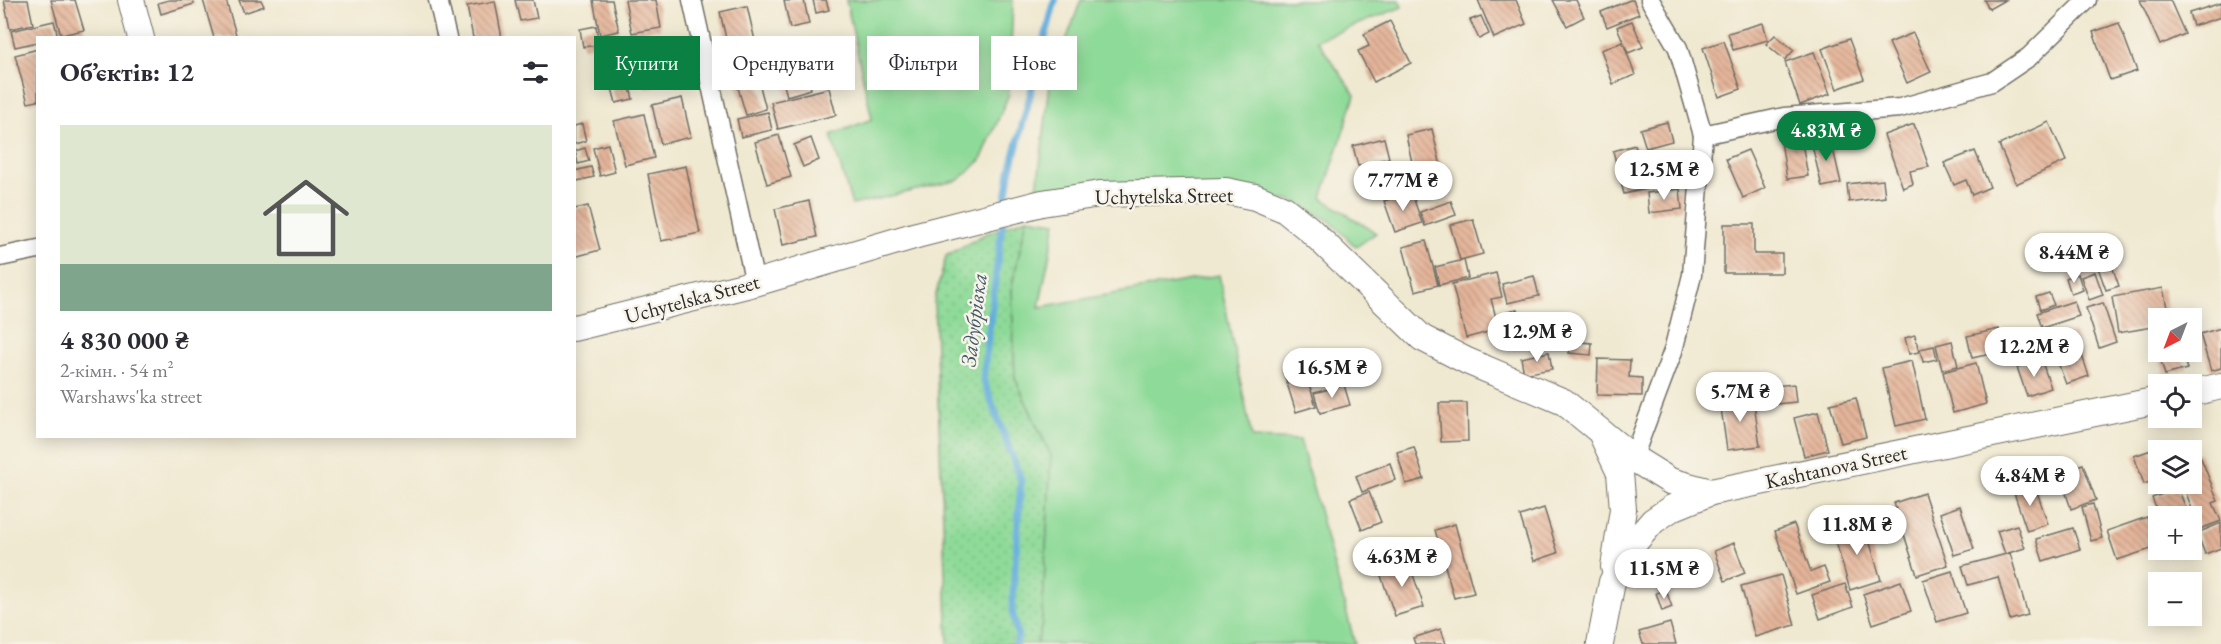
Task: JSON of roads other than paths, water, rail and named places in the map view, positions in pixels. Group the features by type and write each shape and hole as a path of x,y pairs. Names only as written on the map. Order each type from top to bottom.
{"main road":[{"path":"132,0 141,36"},
{"name":"Uchytelska Street","path":"576,328 755,283 917,235 1042,203 1100,194 1226,191 1256,197 1284,209 1310,229 1422,338 1467,361 1564,402 1633,458 1670,481 1711,492"},
{"path":"2202,391 2221,386"},
{"name":"Kashtanova Street","path":"1600,644 1612,582 1633,544 1653,521 1672,508 1711,492 2148,401"},
{"path":"1600,431 1620,473 1623,509 1612,582"}],"street":[{"path":"438,0 447,36"},
{"path":"692,0 755,283"},
{"path":"1633,458 1673,351 1692,275 1703,135 1678,48 1650,0"},
{"path":"1703,135 1784,117 1900,108 1992,82 2029,57 2087,0"},
{"path":"0,256 36,249"}],"waterway":[{"name":"Задубрівка","path":"1005,207 1010,172 1055,0"},
{"name":"Задубрівка","path":"1003,218 983,379 1021,480 1012,611 1018,636 1016,644"}]}
